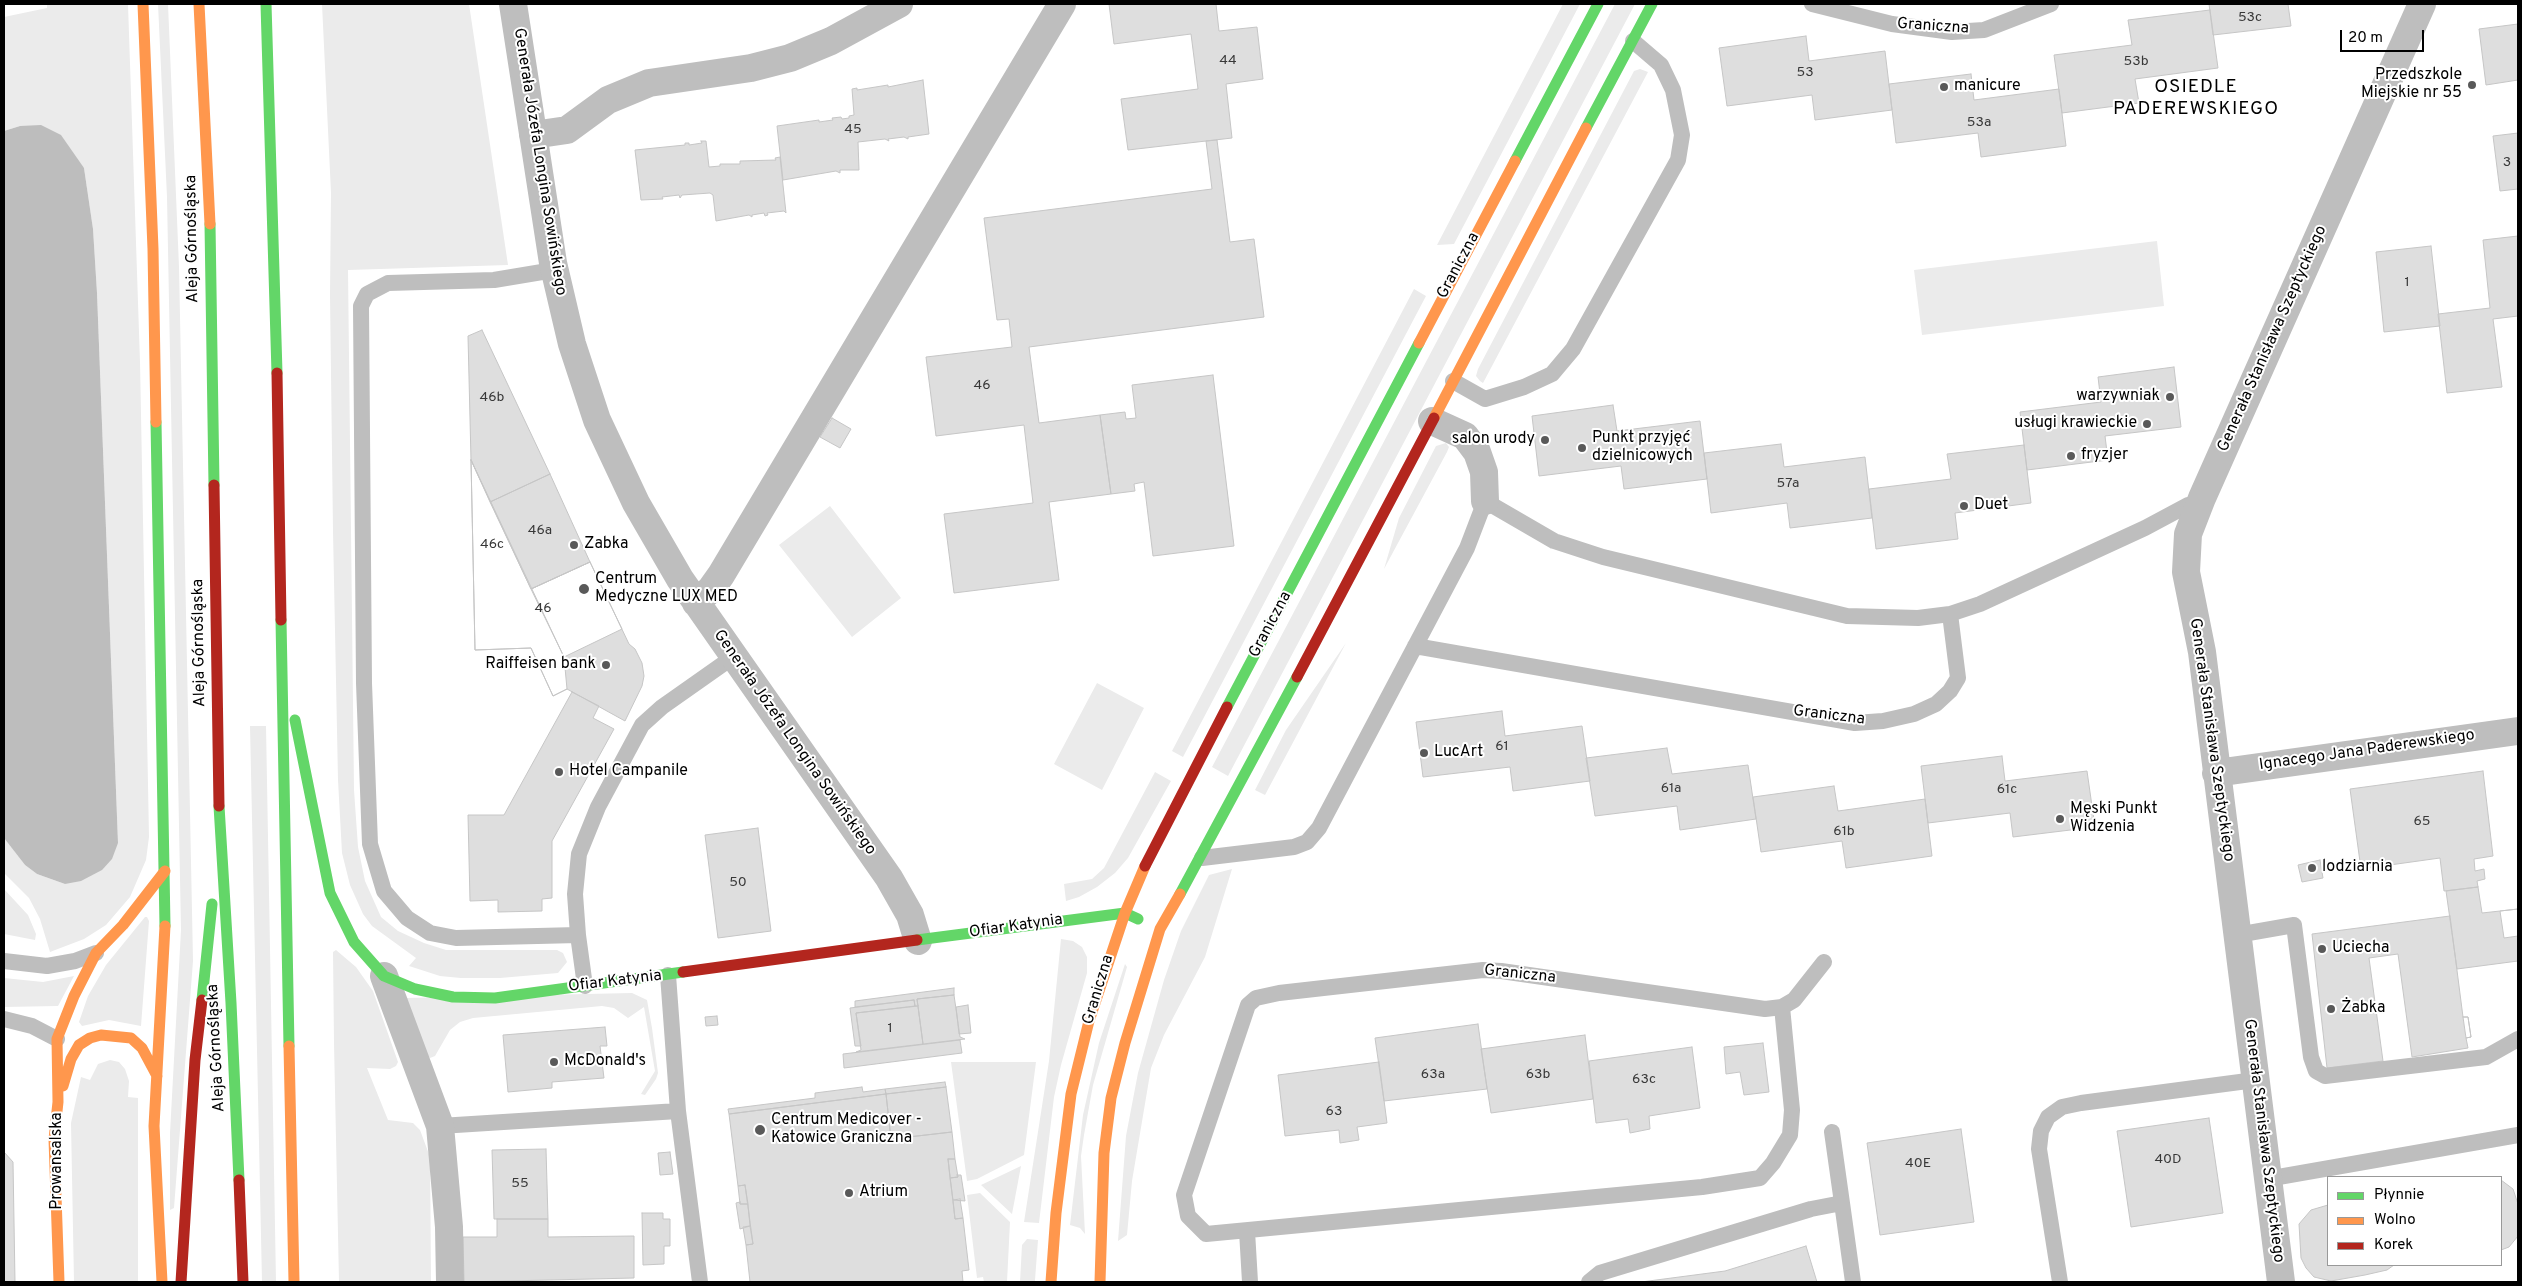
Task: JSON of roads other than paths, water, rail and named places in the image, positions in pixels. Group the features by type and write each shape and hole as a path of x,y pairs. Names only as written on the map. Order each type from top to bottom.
{"main road":[{"path":"143,4 153,249 165,871 165,948 154,1126 162,1282"},
{"name":"Aleja Górnośląska","path":"199,4 210,214 219,831 232,1003 243,1282"},
{"path":"266,4 275,249 280,651 294,1282"},
{"name":"Graniczna","path":"1051,1282 1056,1213 1071,1094 1089,1021 1125,913 1146,863 1598,4"},
{"path":"1100,1282 1104,1153 1111,1098 1125,1042 1160,929 1202,858 1652,4"},
{"path":"280,651 330,893 354,942 384,976"},
{"path":"182,1282 195,1060 219,831"},
{"path":"57,1039 74,996 96,953 165,871"},
{"path":"1125,913 1160,929"},
{"name":"Ofiar Katynia","path":"384,976 415,989 453,997 495,998 1125,913"},
{"path":"58,1102 71,1059 79,1046 90,1038 118,1035 131,1038 142,1048 157,1076"},
{"name":"Prowansalska","path":"57,1039 58,1102 54,1139 59,1282"}],"street":[{"name":"Generała Józefa Longina Sowińskiego","path":"513,4 554,270 572,344 597,420 636,503 696,603 889,878 910,915 918,941"},
{"path":"532,135 568,130 608,100 649,83 751,68 790,58 830,41 899,4"},
{"path":"696,603 711,588 726,566 1062,4"},
{"name":"Generała Stanisława Szeptyckiego","path":"2281,1282 2202,652 2186,572 2188,534 2202,498 2422,4"},
{"path":"1432,421 1465,436 1477,452 1484,472 1485,501"},
{"name":"Ignacego Jana Paderewskiego","path":"2216,773 2518,731"},
{"path":"384,976 440,1126 450,1227 450,1282"}],"lane":[{"name":"Graniczna","path":"1812,4 1892,24 1952,32 1984,30 2051,4"},
{"path":"1453,381 1485,399 1524,387 1552,374 1573,349 1678,160 1682,134 1673,90 1661,64 1633,40"},
{"path":"554,270 494,280 388,283 367,294 361,306 364,683 370,844 384,891 407,918 430,933 456,938 578,935"},
{"path":"1202,858 1294,847 1307,842 1319,828 1467,548 1485,501 1554,541 1603,558 1847,616 1918,618 1950,614 1980,604 2188,506"},
{"name":"Graniczna","path":"1415,646 1855,723 1883,721 1914,714 1936,704 1950,691 1958,678 1950,614"},
{"path":"585,986 578,935 576,894 579,854 598,807 642,725 662,706 733,657"},
{"path":"2237,935 2294,925 2311,1057 2316,1071 2325,1076 2486,1056 2518,1039"},
{"path":"4,961 47,966 74,961 96,953"},
{"path":"1782,1007 1794,1000 1824,962"},
{"name":"Graniczna","path":"1483,970 1765,1009 1782,1007 1792,1110 1790,1135 1773,1164 1760,1178 1702,1187 1206,1234 1188,1216 1184,1195 1248,1005 1256,998 1279,993 1483,970"},
{"path":"668,975 678,1111 700,1282"},
{"path":"4,1019 32,1026 57,1039"},
{"path":"2060,1282 2039,1149 2040,1131 2048,1117 2062,1107 2081,1103 2255,1080"},
{"path":"440,1126 678,1111"},
{"path":"1832,1132 1853,1282"},
{"path":"2267,1178 2518,1135"},
{"path":"1589,1282 1600,1274 1609,1271 1810,1209 1842,1203"},
{"path":"1246,1231 1250,1282"}],"place":[{"name":"Przedszkole Miejskie nr 55","path":"2472,85"},
{"name":"manicure","path":"1944,87"},
{"name":"warzywniak","path":"2170,397"},
{"name":"usługi krawieckie","path":"2147,424"},
{"name":"salon urody","path":"1545,440"},
{"name":"Punkt przyjęć dzielnicowych","path":"1582,448"},
{"name":"fryzjer","path":"2071,456"},
{"name":"Duet","path":"1964,506"},
{"name":"Zabka","path":"574,545"},
{"name":"Centrum Medyczne LUX MED","path":"584,589"},
{"name":"Raiffeisen bank","path":"606,665"},
{"name":"LucArt","path":"1424,753"},
{"name":"Hotel Campanile","path":"559,772"},
{"name":"Męski Punkt Widzenia","path":"2060,819"},
{"name":"lodziarnia","path":"2312,868"},
{"name":"Uciecha","path":"2322,949"},
{"name":"Żabka","path":"2331,1009"},
{"name":"McDonald's","path":"554,1062"},
{"name":"Centrum Medicover - Katowice Graniczna","path":"760,1130"},
{"name":"Atrium","path":"849,1193"}],"district":[{"name":"OSIEDLE PADEREWSKIEGO","path":"2196,99"}]}
